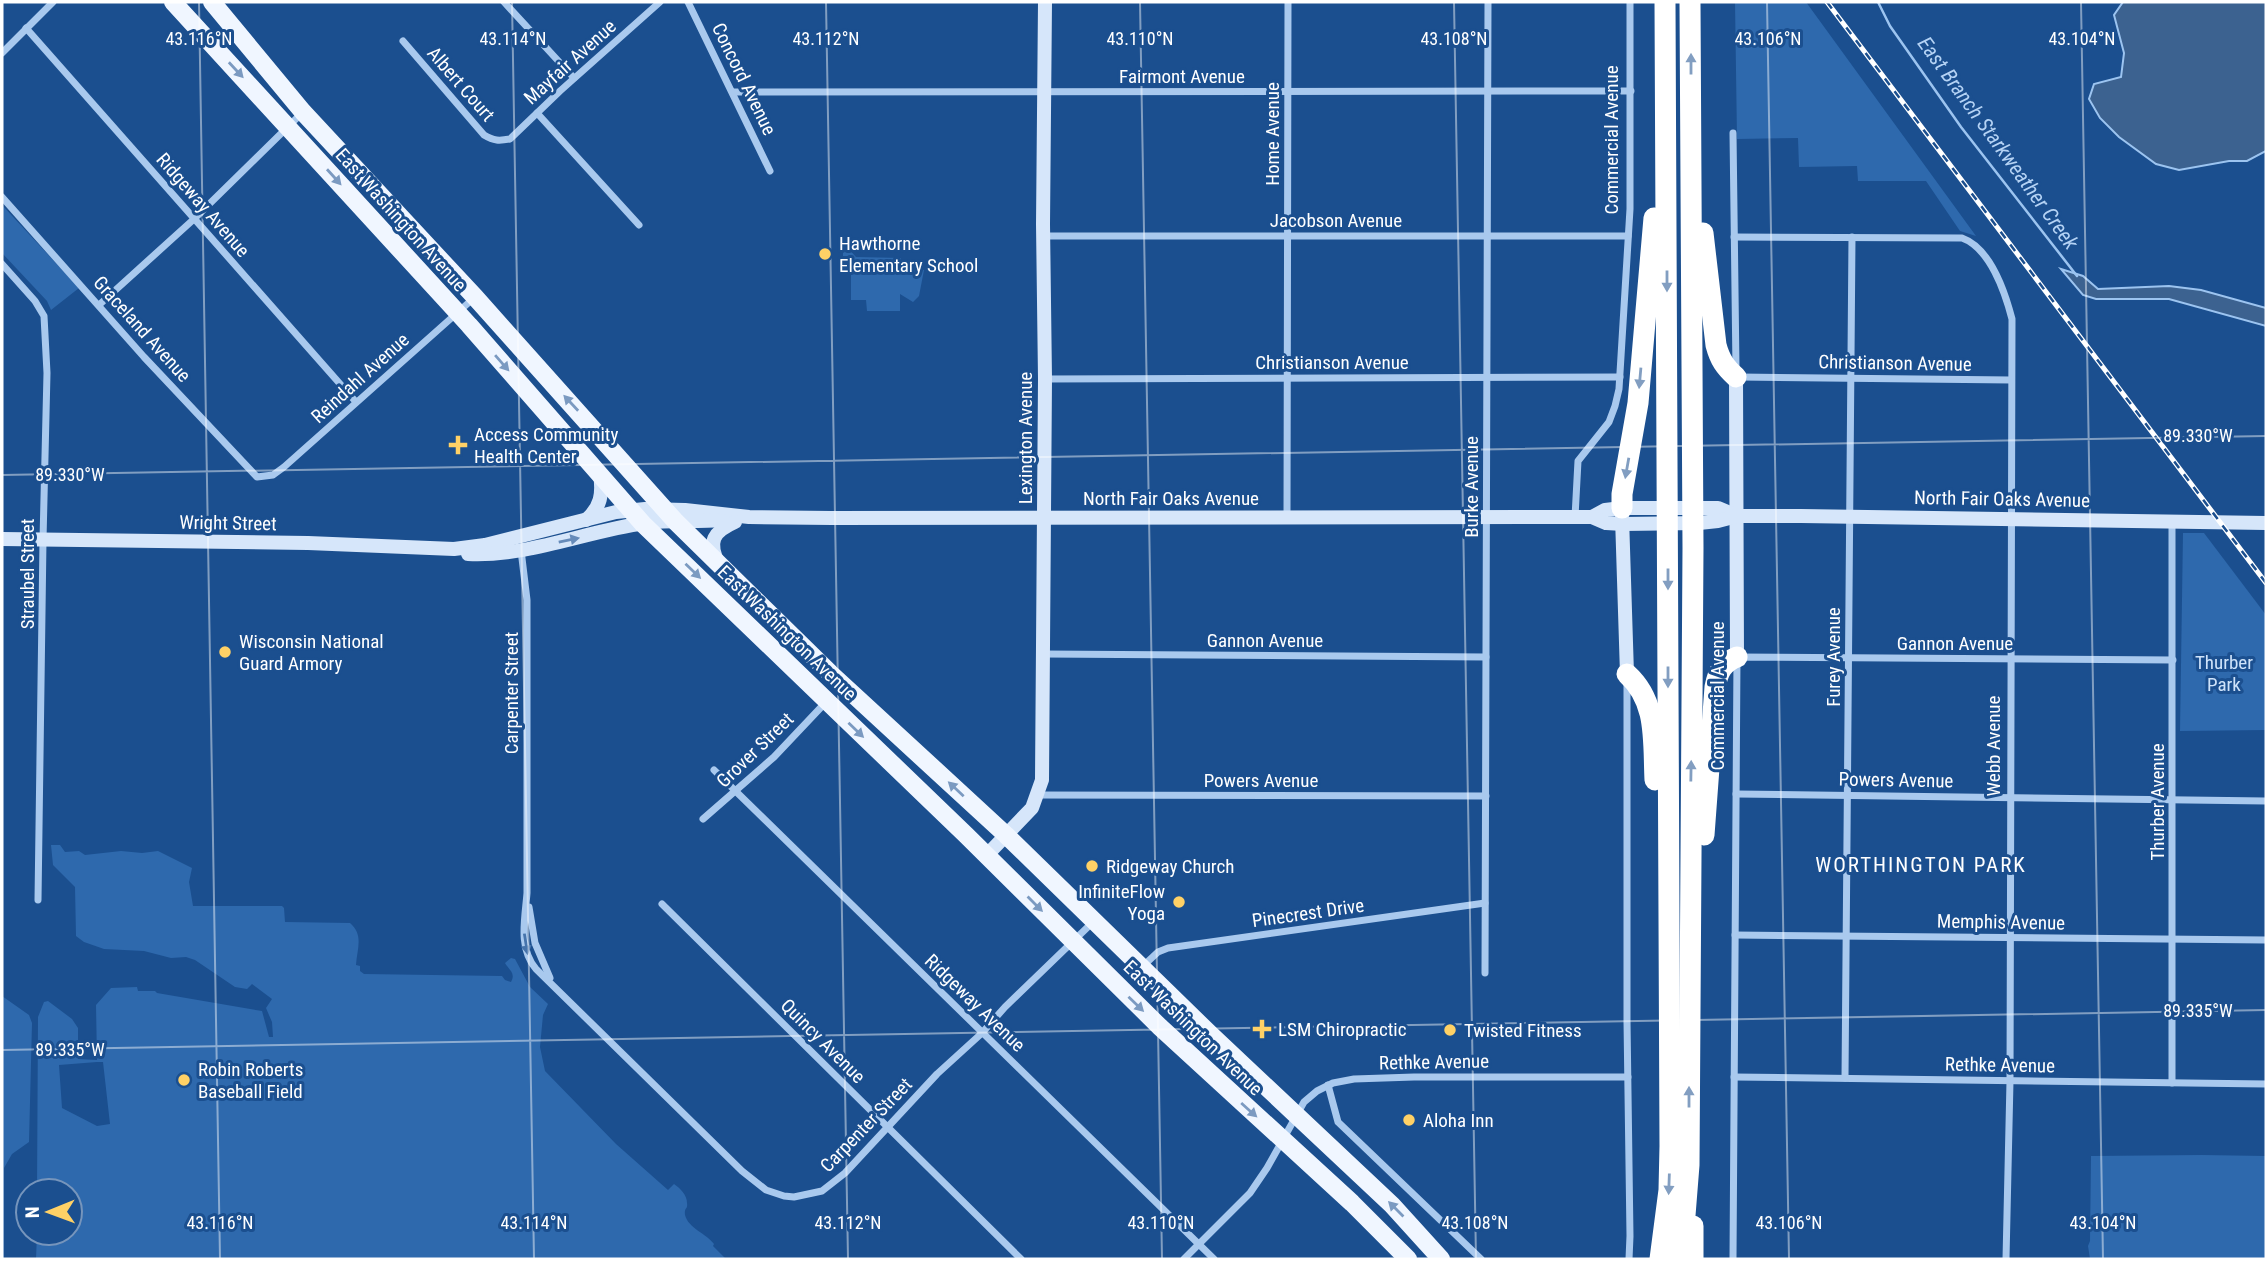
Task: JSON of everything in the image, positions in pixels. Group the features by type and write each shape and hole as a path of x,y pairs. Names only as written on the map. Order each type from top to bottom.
{"highway":[{"path":"1660,1259 1669,1190 1670,1066 1665,2"},
{"path":"1678,1259 1684,1228 1689,1165 1693,548 1690,2"},
{"path":"1622,516 1622,494 1638,404 1666,66"},
{"path":"1691,127 1716,345 1719,359 1736,377"},
{"path":"1690,913 1701,880 1715,687 1723,666 1737,657"},
{"path":"1627,674 1639,684 1647,698 1651,717 1670,1066"},
{"path":"1689,1165 1693,1259"}],"main road":[{"name":"East Washington Avenue","path":"173,2 457,312 638,517 987,855 1160,1027 1352,1203 1408,1259"},
{"name":"East Washington Avenue","path":"210,3 303,112 475,297 670,515 830,673 1006,835 1141,968 1392,1205 1441,1259"}],"street":[{"path":"2,53 53,2"},
{"path":"504,2 574,78"},
{"name":"Mayfair Avenue","path":"500,141 510,139 660,2"},
{"name":"Concord Avenue","path":"688,2 769,171"},
{"name":"Lexington Avenue","path":"987,855 1032,807 1042,779 1045,2"},
{"name":"Home Avenue","path":"1287,518 1289,2"},
{"name":"Burke Avenue","path":"1485,973 1488,2"},
{"name":"Commercial Avenue","path":"1575,517 1575,476 1578,461 1609,422 1620,377 1631,185 1630,2"},
{"name":"Ridgeway Avenue","path":"26,28 356,402"},
{"name":"Albert Court","path":"403,41 484,135 500,141"},
{"name":"Fairmont Avenue","path":"733,92 1631,91"},
{"path":"99,305 194,219 303,112"},
{"path":"537,113 639,225"},
{"name":"Commercial Avenue","path":"1733,133 1737,516 1733,1259"},
{"name":"Graceland Avenue","path":"2,197 144,357 257,477 263,477"},
{"name":"Jacobson Avenue","path":"1043,236 1628,236"},
{"name":"Webb Avenue","path":"1852,237 1955,236 1970,241 1996,272 2006,293 2012,318 2010,1081 2006,1259"},
{"path":"1734,237 1852,237"},
{"name":"Furey Avenue","path":"1845,1078 1852,237"},
{"name":"Straubel Street","path":"2,264 35,301 44,316 47,373 38,900"},
{"name":"Reindahl Avenue","path":"263,477 273,475 284,467 475,297"},
{"name":"Christianson Avenue","path":"1045,379 1620,377"},
{"name":"Christianson Avenue","path":"1736,377 2011,380"},
{"path":"586,520 601,499 600,474"},
{"name":"North Fair Oaks Avenue","path":"638,517 1592,517 1605,510 1622,516 1718,508 1737,516 2266,523"},
{"path":"1622,516 1627,674 1629,1259"},
{"name":"Wright Street","path":"2,539 308,543 454,549 468,554 483,554 586,520 638,517"},
{"name":"Wright Street","path":"519,543 638,517"},
{"path":"719,564 713,550 713,539 720,531 744,518"},
{"name":"Thurber Avenue","path":"2172,522 2172,1083"},
{"name":"Carpenter Street","path":"519,543 527,600 525,948 531,963 742,1171 766,1190 794,1197 822,1191 845,1173 937,1074 1093,921"},
{"name":"Gannon Avenue","path":"1043,654 1486,657"},
{"name":"Gannon Avenue","path":"1737,657 2172,660"},
{"name":"Grover Street","path":"703,819 774,757 827,702"},
{"name":"Ridgeway Avenue","path":"714,770 1214,1259"},
{"name":"Powers Avenue","path":"1736,794 2266,801"},
{"name":"Powers Avenue","path":"1037,795 1486,796"},
{"name":"Pinecrest Drive","path":"1141,968 1158,952 1168,948 1485,903"},
{"name":"Quincy Avenue","path":"663,904 1021,1259"},
{"name":"Memphis Avenue","path":"1735,935 2266,940"},
{"name":"Rethke Avenue","path":"1328,1085 1350,1079 1401,1077 1628,1077"},
{"name":"Rethke Avenue","path":"1734,1077 2266,1084"},
{"path":"1184,1259 1250,1193 1296,1115 1311,1096 1328,1085 1338,1122 1481,1259"}],"green space":[{"path":"1735,2 1806,2 1976,236 1960,231 1926,181 1858,181 1857,166 1799,167 1798,138 1737,139"},
{"path":"2,205 79,288 51,310 47,301 2,253"},
{"path":"843,237 856,257 901,258 901,267 911,266 924,270 919,296 913,302 900,294 900,311 867,311 866,300 851,300 851,271 843,271"},
{"name":"Thurber Park","path":"2183,533 2204,533 2266,615 2266,730 2180,731"},
{"path":"51,845 60,845 65,852 79,851 85,855 158,851 192,868 189,882 193,906 282,906 285,922 350,923 358,937 356,965 360,966 360,971 364,974 502,976 511,982 512,974 505,963 511,958 515,959 530,987 548,1004 543,1015 540,1047 545,1071 616,1144 668,1190 674,1184 681,1190 687,1200 687,1220 711,1240 713,1246 726,1259 36,1259 36,1247 84,1247 84,1177 37,1177 38,1017 44,1002 48,1001 72,1019 78,1028 78,1059 97,1060 96,1005 111,988 137,987 138,991 155,991 262,1011 269,1037 273,1037 272,1022 266,1008 272,999 252,984 247,989 235,987 195,960 186,957 171,958 144,951 104,949 76,936 75,887 53,865","holes":["103,1062 110,1124 97,1126 62,1108 59,1065"]},
{"path":"2,996 29,1015 32,1023 29,1142 12,1154 4,1168 4,1259 2,1259"},
{"path":"2091,1156 2266,1156 2266,1259 2090,1259 2088,1246"}],"shaded area":[{"path":"2123,2 2266,2 2266,151 2247,161 2229,161 2179,170 2156,164 2119,137 2100,118 2089,99 2094,84 2121,77 2124,53 2114,15"},
{"path":"2061,269 2083,276 2098,289 2169,286 2201,290 2266,308 2266,326 2169,299 2096,299 2083,295"}],"waterway":[{"name":"East Branch Starkweather Creek","path":"1878,2 1890,26 1961,127 2077,276"}],"railway":[{"path":"1827,2 2266,583"}],"place":[{"name":"Hawthorne Elementary School","path":"825,254"},
{"name":"Access Community Health Center","path":"458,445"},
{"name":"Wisconsin National Guard Armory","path":"225,652"},
{"name":"Ridgeway Church","path":"1092,866"},
{"name":"InfiniteFlow Yoga","path":"1179,902"},
{"name":"LSM Chiropractic","path":"1262,1029"},
{"name":"Twisted Fitness","path":"1450,1030"},
{"name":"Robin Roberts Baseball Field","path":"184,1080"},
{"name":"Aloha Inn","path":"1409,1120"}],"district":[{"name":"WORTHINGTON PARK","path":"1921,865"}]}
